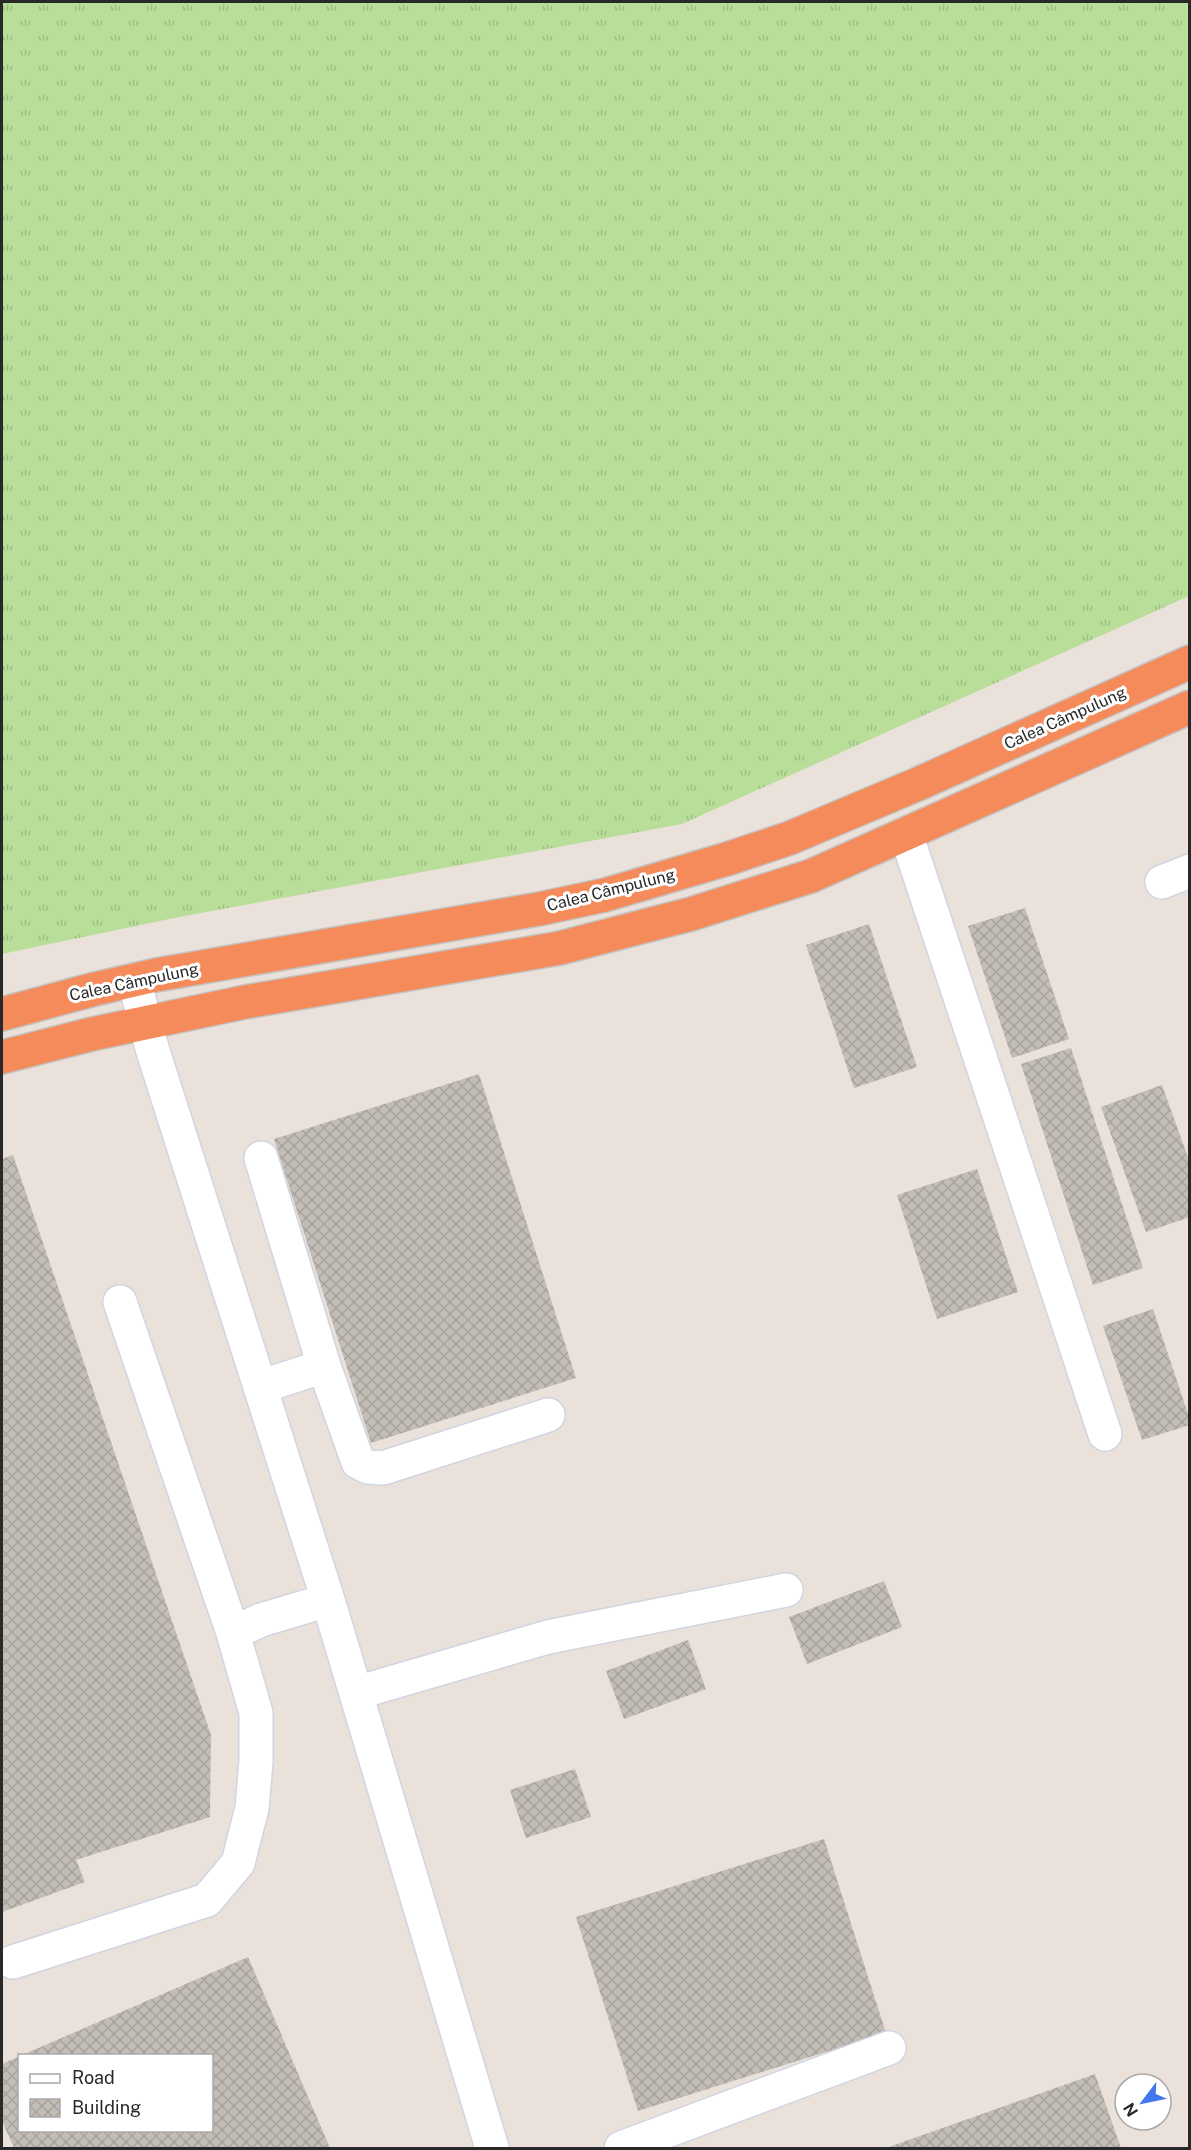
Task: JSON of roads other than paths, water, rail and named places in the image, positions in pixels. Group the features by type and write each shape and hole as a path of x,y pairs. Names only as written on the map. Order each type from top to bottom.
{"highway":[{"name":"Calea Câmpulung","path":"2,1014 134,980 539,909 604,895 727,859 790,838 918,784 1190,662"},
{"path":"2,1058 35,1047 144,1022 245,1002 502,959 611,936 691,914 811,876 1190,707"}],"street":[{"path":"906,834 1105,1434"},
{"path":"134,980 144,1022 356,1693 492,2148"},
{"path":"261,1158 324,1366 358,1461 368,1467 383,1468 548,1415"},
{"path":"13,1962 207,1900 238,1863 252,1808 256,1762 256,1713 234,1633 120,1302"},
{"path":"260,1387 324,1366"},
{"path":"356,1693 548,1637 786,1590"},
{"path":"234,1633 261,1620 327,1600"},
{"path":"621,2148 889,2048"}]}
